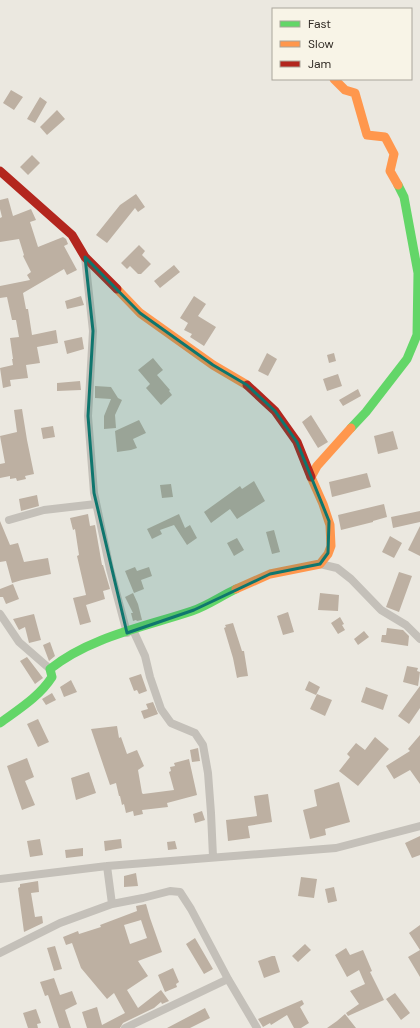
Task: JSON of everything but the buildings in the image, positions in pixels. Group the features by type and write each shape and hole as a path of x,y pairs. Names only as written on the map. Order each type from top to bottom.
{"street":[{"path":"311,477 317,466 366,412 403,365 417,335 418,273 404,197 390,171 394,154 385,136 381,135 370,137 367,135 355,93 345,90 335,80"},
{"path":"0,171 72,235 85,257 140,313 213,365 247,385 275,411 296,442 311,477 318,488 329,521 330,546 328,553 320,564"},
{"path":"85,257 93,331 88,416 96,504 110,569 130,631 145,656 150,677 162,709 171,723 195,733 203,744 208,772 212,813 213,857"},
{"path":"9,520 44,510 96,504"},
{"path":"50,669 64,658 84,648 194,610 270,574 320,564 337,568 351,579 381,610 406,625 420,639"},
{"path":"0,614 19,642 50,669 52,677 48,684 40,692 0,723"},
{"path":"0,879 107,866 336,848 420,826"},
{"path":"107,866 112,904"},
{"path":"0,953 60,923 112,904 170,891 180,892 257,1028"},
{"path":"125,1028 228,979"}],"highlighted area":[{"path":"85,257 140,313 213,365 247,385 275,411 297,442 329,521 328,553 320,564 270,574 194,610 127,633 94,493 88,416 93,331"}],"traffic: fast":[{"path":"351,428 366,412 407,359 417,335 418,273 404,197 398,185"},
{"path":"0,723 41,691 52,677 50,669 66,658 82,649 118,634 198,609 236,589"}],"traffic: slow":[{"path":"335,80 345,90 355,93 367,135 385,137 394,154 390,171 398,185"},
{"path":"117,289 140,313 213,365 247,385"},
{"path":"236,589 270,574 320,564 328,554 331,546 330,525 323,504 311,477 317,466 351,428"}],"traffic: jam":[{"path":"0,171 72,235 85,257 117,289"},
{"path":"247,385 275,411 297,442 311,477"}]}
